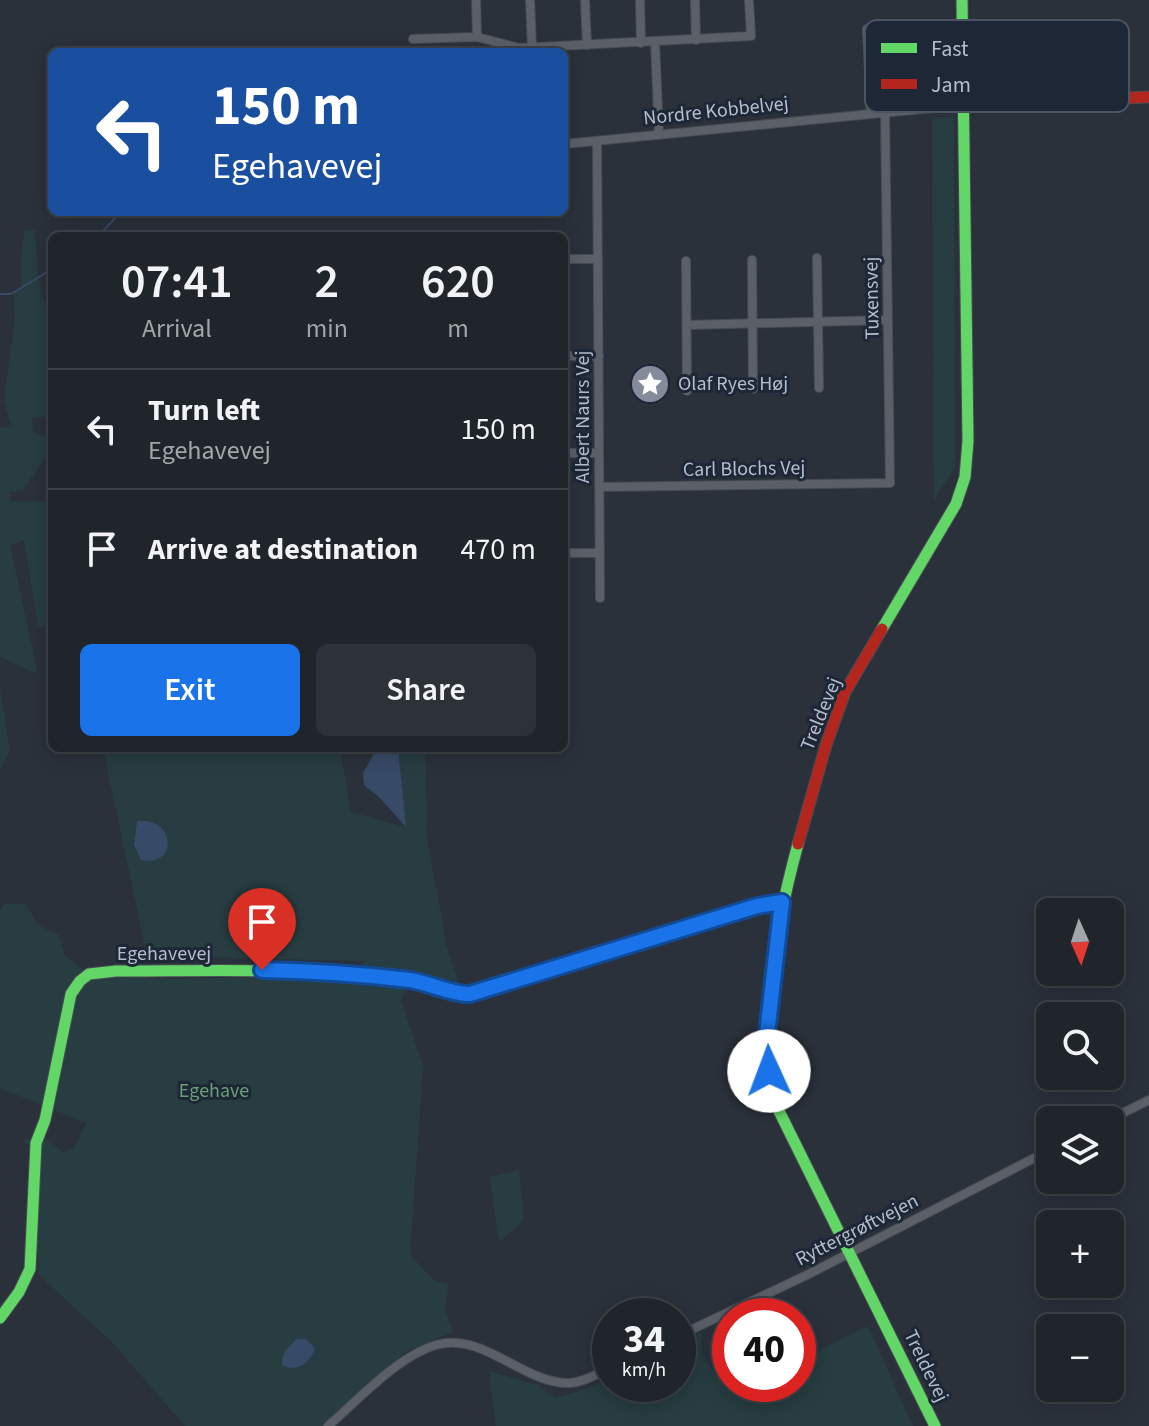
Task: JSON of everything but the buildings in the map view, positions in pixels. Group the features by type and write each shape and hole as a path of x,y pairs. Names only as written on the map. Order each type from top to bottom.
{"street":[{"path":"476,0 477,37"},
{"path":"530,0 532,47"},
{"path":"585,0 587,45"},
{"path":"640,0 641,43"},
{"path":"695,0 696,40"},
{"path":"413,39 477,37 510,46 532,47 751,36 749,0"},
{"name":"Treldevej","path":"962,0 962,20"},
{"path":"655,42 659,135"},
{"name":"Nordre Kobbelvej","path":"1129,98 1149,97"},
{"name":"Nordre Kobbelvej","path":"568,144 885,112"},
{"name":"Tuxensvej","path":"885,112 890,483"},
{"name":"Treldevej","path":"935,1426 778,1109 771,1083 767,1034 782,902 826,743 845,692 947,520 964,483 968,441 963,112"},
{"name":"Albert Naurs Vej","path":"597,141 600,598"},
{"path":"817,258 819,388"},
{"path":"568,259 598,259"},
{"path":"752,260 753,389"},
{"path":"686,261 687,391"},
{"path":"687,325 888,320"},
{"path":"568,356 599,356"},
{"path":"568,453 599,453"},
{"name":"Carl Blochs Vej","path":"599,487 890,483"},
{"path":"568,553 600,553"},
{"name":"Egehavevej","path":"0,1318 19,1292 30,1269 36,1143 45,1120 71,994 80,978 90,973 116,971 318,972 413,981 437,985 462,995 757,906 782,902"},
{"path":"1124,1112 1149,1100"},
{"name":"Ryttergrøftvejen","path":"696,1327 1036,1157"},
{"path":"328,1426 403,1362 435,1345 452,1342 469,1345 556,1382 579,1382 592,1376"}],"green space":[{"path":"954,117 955,467 934,500 932,119"},
{"path":"25,230 35,230 38,277 48,316 48,416 32,418 33,433 47,437 48,453 23,490 9,492 11,502 48,501 48,625 38,626 24,540 10,545 38,674 0,657 0,428 11,426 4,401 15,320 14,292 21,288"},
{"path":"0,687 10,751 0,771"},
{"name":"Egehave","path":"104,752 341,752 351,812 405,827 398,752 425,752 427,839 447,947 458,981 415,976 401,1000 423,1066 410,1255 435,1281 449,1284 445,1308 453,1332 405,1352 323,1426 185,1426 113,1343 39,1275 36,1227 41,1152 21,1140 44,1137 63,1152 74,1148 86,1123 0,1088 0,910 5,904 26,904 38,925 59,935 65,955 92,977 293,976 353,980 365,961 147,956"},
{"path":"519,1170 524,1221 499,1242 490,1177"},
{"path":"868,1326 913,1426 496,1426 489,1371 538,1385 556,1398 592,1387 592,1402 696,1402 696,1335 701,1332 702,1355 712,1369 712,1402 816,1402 816,1351"}],"water":[{"path":"375,752 398,752 406,827 364,785 363,773"},
{"path":"137,821 150,822 165,833 167,850 162,856 141,860 134,845"},
{"path":"296,1339 306,1339 315,1348 313,1353 298,1367 282,1365 284,1354"}],"waterway":[{"path":"102,232 117,216"},
{"path":"0,294 11,294 48,271"}],"traffic: fast":[{"path":"962,0 962,20"},
{"path":"882,629 956,504 965,477 968,441 964,112"},
{"path":"798,844 782,910 772,976 770,1042 778,1109 935,1426"},
{"path":"0,1318 19,1292 30,1269 36,1143 45,1120 71,994 89,974 207,970 330,973 412,982 462,995 647,940"}],"traffic: jam":[{"path":"1129,98 1149,97"},
{"path":"798,844 826,745 845,692 882,629"},
{"path":"647,940 757,906 782,902"}],"place":[{"name":"Olaf Ryes Høj","path":"650,384"}],"route":[{"path":"262,970 361,974 437,985 462,995 470,994 777,901 782,902 767,1034 769,1071"}]}
